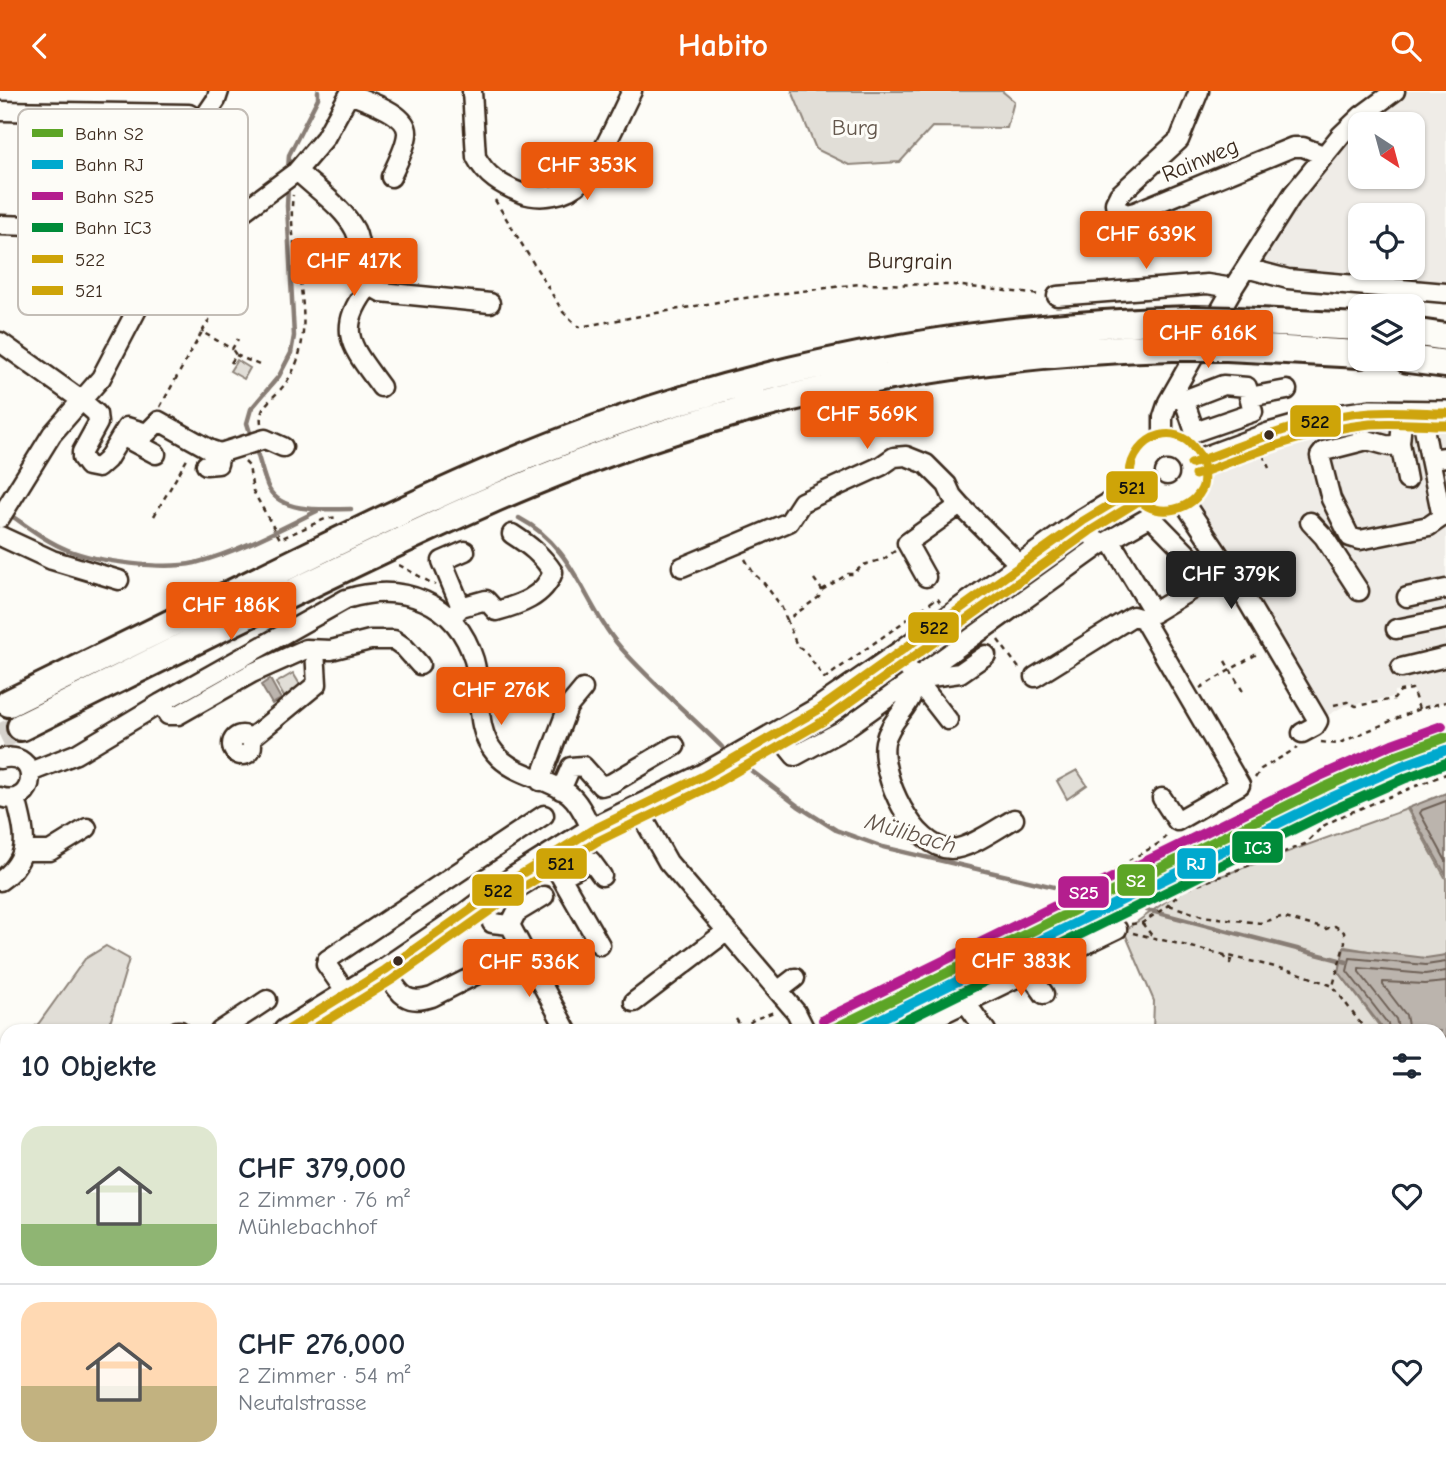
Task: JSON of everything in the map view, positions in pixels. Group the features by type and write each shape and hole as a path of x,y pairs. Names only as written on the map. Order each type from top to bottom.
{"highway":[{"path":"9,703 418,503 573,437 674,402 749,380 827,361 948,339 1072,325 1192,320 1348,326"},
{"path":"1425,335 1446,337"},
{"path":"21,727 428,527 644,440 741,409 879,377 1009,358 1081,351 1227,347 1348,353"},
{"path":"1425,361 1446,364"}],"main road":[{"path":"1191,464 1281,431 1329,418 1371,412 1446,414"},
{"path":"1163,448 1177,450 1188,458 1191,464 1191,482 1179,495 1163,498 1149,491 1144,484 1142,477 1145,461 1149,455 1163,448"},
{"path":"297,1024 385,970 515,878 592,830 705,775 828,704 1083,521 1144,484"}],"street":[{"path":"210,109 219,91"},
{"path":"472,91 476,157 487,174 506,187 526,195 548,197 569,191 582,181 592,168 632,91"},
{"name":"Rainweg","path":"1199,91 1179,140 1119,195 1115,203 1116,209 1122,213 1135,212 1172,198 1293,146 1303,146 1323,155"},
{"path":"1163,448 1163,417 1177,398 1233,288 1293,194 1323,155 1361,116 1395,91"},
{"path":"248,208 296,172 325,138 351,92 393,113 404,122 407,134 391,177"},
{"path":"0,111 18,111"},
{"path":"296,172 345,215 356,233 362,275 369,286 382,292 490,303"},
{"path":"0,225 18,226"},
{"path":"1246,268 1288,279 1446,293"},
{"path":"1057,296 1207,284 1233,288"},
{"path":"369,286 354,305 348,326 358,355 381,387"},
{"path":"3,513 43,447 101,378 134,315"},
{"path":"0,342 97,414 98,423 82,452 82,458 88,465 98,468 107,460 125,432"},
{"path":"1223,385 1247,387 1254,412 1195,432 1177,398 1223,385"},
{"path":"1249,397 1287,390"},
{"path":"1400,443 1389,446 1367,440 1324,451 1320,456 1331,499 1350,537 1360,540 1444,521 1438,458 1412,412"},
{"path":"1407,480 1400,443 1412,412"},
{"path":"125,432 147,433 159,421 220,455 265,439 282,447"},
{"path":"125,432 156,454"},
{"path":"682,566 789,522 802,502 881,466 894,457 906,456 926,464 947,485 960,505 1020,565"},
{"path":"1179,495 1232,569 1318,721 1308,739"},
{"path":"926,577 907,543 960,505"},
{"path":"777,734 795,756 844,730 1105,543 1148,518 1154,520 1209,579"},
{"path":"1083,521 1105,543 1245,778 1177,821 1162,799"},
{"path":"1310,522 1324,537 1359,591"},
{"path":"30,772 168,715 346,599 360,594 386,592 411,596 456,613 486,600 496,611 524,603 550,580 553,572 536,550 512,534"},
{"path":"0,536 52,560 119,580"},
{"path":"465,551 442,561 456,613 474,661 480,719 486,741 509,766 567,793 579,805 592,830"},
{"path":"1030,677 1133,616 1149,616 1220,572 1232,569"},
{"path":"1407,597 1446,589"},
{"path":"1396,629 1446,619"},
{"path":"168,715 178,715 279,660 306,649 331,650 370,640 394,641 404,647 419,665"},
{"path":"250,739 317,684 316,650"},
{"path":"898,655 948,720"},
{"path":"916,680 960,673 986,655"},
{"path":"1401,668 1446,657"},
{"path":"916,680 912,696 893,722 885,742 886,766 896,798 906,815 936,845 951,849 968,845 1014,819"},
{"path":"540,781 568,707 583,689"},
{"path":"561,790 571,767 583,766 601,786 612,783 675,746"},
{"path":"0,759 18,758 26,764 30,772 30,783 25,792 8,797 25,841 24,851 13,872 0,881"},
{"path":"637,807 668,862 804,1024"},
{"path":"346,994 326,964 327,960 544,815"},
{"path":"24,851 50,851 87,828"},
{"path":"549,857 600,945"},
{"path":"561,877 591,861 602,876"},
{"path":"544,896 501,924 523,951 563,1024"},
{"path":"922,1024 1116,929"},
{"path":"634,1002 727,931"},
{"path":"385,970 398,991 408,1000 418,1002 523,951"},
{"path":"1029,973 1044,994"},
{"path":"778,991 795,978"},
{"path":"231,1024 268,1000"},
{"path":"966,1003 981,1024"}],"path":[{"path":"265,439 260,418 265,405 285,384 299,357 304,330 298,265 292,241 291,208 296,172"},
{"name":"Burgrain","path":"487,174 488,188 563,312 579,327 717,302 859,283 953,285 1057,296"},
{"path":"159,421 160,407 212,315"},
{"path":"202,332 232,349 236,355 259,365"},
{"path":"232,349 238,339"},
{"path":"232,363 236,355"},
{"path":"154,516 193,450"},
{"path":"220,455 249,466 253,491 280,539 325,519 337,517"},
{"path":"1265,459 1269,468"},
{"path":"738,543 754,575 763,582 781,606 797,646 804,650 830,688"},
{"path":"787,620 819,597 822,590 853,574 863,565 884,559 907,543"},
{"path":"396,563 436,585"},
{"path":"814,579 822,590"},
{"path":"824,679 938,599"},
{"path":"911,610 914,614"},
{"path":"1198,689 1267,647"},
{"path":"1006,651 1030,677"},
{"path":"851,653 854,657"},
{"path":"1224,661 1245,695"},
{"path":"1334,705 1347,702 1356,706 1394,699 1400,691 1412,689 1419,709"},
{"path":"1256,776 1245,778 1250,787 1261,769 1308,739 1337,744 1419,709 1446,702"},
{"path":"1153,937 1144,922 1167,906 1182,891 1305,844 1323,826 1344,815 1446,774"},
{"path":"818,1024 1046,910 1161,842 1177,821"},
{"path":"1167,906 1202,916 1260,923 1281,917 1326,929 1335,926 1345,936 1334,986"},
{"path":"819,1024 1049,915 1046,910"},
{"path":"1116,929 1296,972 1334,986 1362,1024"},
{"path":"876,1024 1060,933"},
{"path":"749,1024 766,1013 778,1014"},
{"path":"736,1019 740,1024"}],"shaded area":[{"path":"1395,91 1446,91 1446,293 1288,279 1246,268 1293,194 1323,155 1348,129 1348,189 1425,189 1425,112 1366,112"},
{"path":"1446,413 1446,702 1419,709 1412,689 1394,691 1394,697 1344,706 1318,721 1179,495 1191,482 1192,473 1294,427"}],"green space":[{"name":"Burg","path":"792,91 1002,91 1014,101 1007,128 932,127 900,162 849,165 816,149"},
{"path":"237,360 250,368 244,379 230,371"},
{"path":"293,673 302,688 286,700 276,683"},
{"path":"1077,770 1087,785 1067,799 1057,781"},
{"path":"1407,809 1446,879 1446,956 1420,960 1345,947 1339,972 1378,1024 1153,1024 1154,1001 1124,931 1182,890"},
{"path":"106,946 129,959 111,1020 107,1024 38,1024 39,1023 85,959"}],"water":[{"path":"270,679 281,699 272,704 261,685"},
{"path":"1446,793 1446,875 1408,808"},
{"path":"1344,948 1426,958 1446,955 1446,1024 1380,1024 1339,972"}],"waterway":[{"path":"288,171 289,155 318,98 318,91"},
{"path":"252,439 247,423 251,409 279,376 291,353 294,336 288,186"},
{"path":"255,447 269,489 284,503 306,508 351,509"},
{"path":"9,514 68,550 131,564 166,566 195,563 227,553 317,511"},
{"name":"Mülibach","path":"519,518 538,530 566,560 621,648 722,747"},
{"name":"Mülibach","path":"749,769 798,806 836,830 883,847 1080,893"},
{"name":"Mülibach","path":"1128,905 1347,962"}],"tunnel":[{"path":"0,737 21,727"}],"rail line":[{"name":"S25","path":"823,1020 1320,776 1392,744 1442,726"},
{"name":"S2","path":"843,1024 1325,787 1446,737"},
{"name":"RJ","path":"870,1024 1330,798 1446,750"},
{"name":"IC3","path":"898,1024 1335,809 1446,763"}],"transit line":[{"name":"522","path":"1191,464 1325,419 1380,411 1446,413"},
{"name":"521","path":"1195,475 1281,444 1348,427 1379,423 1446,425"},
{"name":"521","path":"1200,456 1186,440 1173,435 1148,441 1133,461 1130,474 1132,487 1147,506 1175,509 1184,506 1199,494 1204,483 1203,464"},
{"name":"522","path":"297,1024 385,970 515,878 592,830 705,775 818,710 1083,521 1144,484"},
{"name":"521","path":"321,1024 392,980 522,888 598,841 711,786 825,720 1090,531 1150,494"}]}
